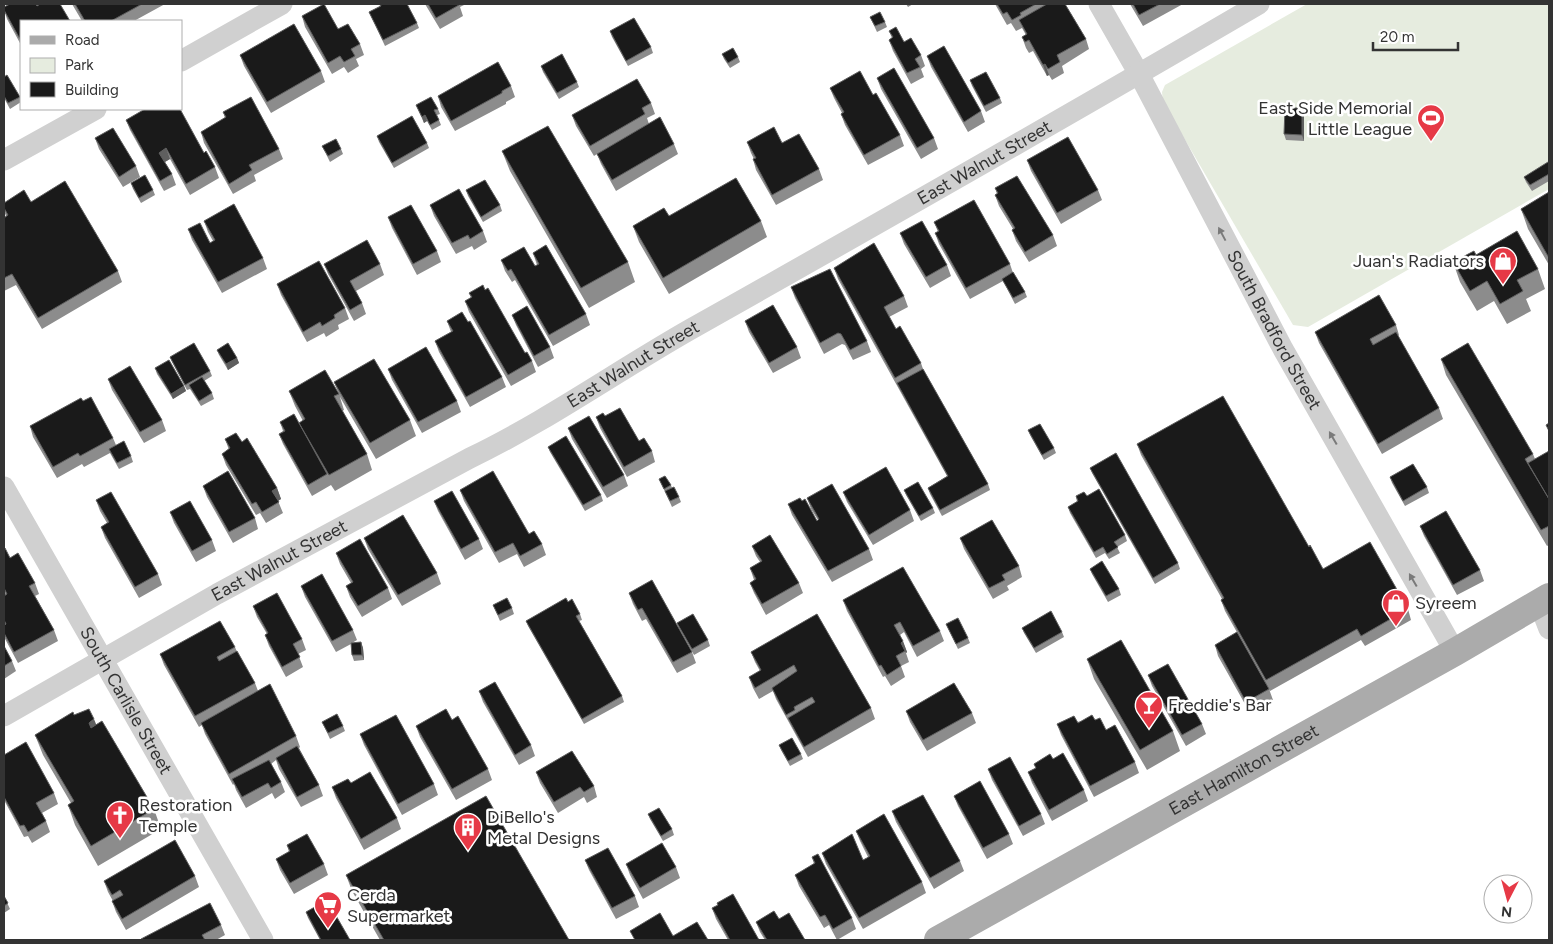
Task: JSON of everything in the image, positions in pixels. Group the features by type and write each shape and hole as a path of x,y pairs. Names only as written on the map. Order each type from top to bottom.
{"main road":[{"name":"East Hamilton Street","path":"938,940 1455,652 1544,600"}],"street":[{"path":"182,59 282,4"},
{"name":"South Bradford Street","path":"1100,4 1139,74 1282,349 1455,652"},
{"name":"East Walnut Street","path":"4,716 217,594 470,458 511,438 683,334 1259,4"},
{"path":"4,160 94,110"},
{"name":"South Carlisle Street","path":"4,487 262,940"},
{"path":"1544,600 1549,629"}],"green space":[{"path":"1307,4 1549,4 1549,189 1308,327 1293,325 1163,102 1162,92 1165,85"}],"building":[{"path":"10,4 36,4 37,6 40,4 60,4 69,20 20,20 20,39 4,7"},
{"path":"75,4 142,4 113,20 84,20"},
{"path":"324,4 338,29 348,24 360,44 351,49 355,56 344,62 340,56 328,63 302,16"},
{"path":"380,4 407,4 417,23 383,40 369,12 381,6"},
{"path":"428,4 458,4 459,5 436,18"},
{"path":"997,4 1036,4 1012,20 1007,12 1003,14"},
{"path":"1047,4 1065,4 1086,39 1057,55 1060,62 1048,69 1045,64 1043,65 1029,40 1025,42 1022,37 1027,34 1019,20"},
{"path":"1133,4 1160,4 1139,15"},
{"path":"880,12 885,22 875,26 870,17"},
{"path":"634,18 651,47 626,61 610,31"},
{"path":"294,24 321,71 267,102 240,55"},
{"path":"896,27 904,42 911,38 921,55 915,59 920,67 907,73 889,40 893,37 889,31"},
{"path":"944,46 981,111 964,122 927,56"},
{"path":"733,48 738,57 728,63 722,54"},
{"path":"562,54 577,82 557,93 541,66"},
{"path":"498,62 511,86 502,91 502,93 451,121 438,96"},
{"path":"894,68 934,138 917,148 877,78"},
{"path":"860,71 873,95 876,93 900,135 864,155 841,114 844,112 830,88"},
{"path":"986,72 1000,98 984,106 970,80"},
{"path":"7,75 20,97 8,103 4,96 4,77"},
{"path":"637,79 651,103 642,108 645,114 590,146 572,115"},
{"path":"251,97 279,149 249,165 252,170 229,184 201,132 226,117 223,112"},
{"path":"431,97 438,109 434,110 439,120 430,125 425,115 422,117 416,105"},
{"path":"1285,108 1302,108 1302,135 1284,134"},
{"path":"143,110 181,110 204,153 206,151 215,167 186,184 166,148 159,153 172,174 160,181 126,120"},
{"path":"412,116 427,143 392,163 377,136"},
{"path":"660,117 674,144 612,180 597,154"},
{"path":"548,126 628,262 581,288 502,151"},
{"path":"774,127 782,143 799,134 819,169 772,195 753,159 756,158 747,142"},
{"path":"113,128 136,166 119,177 95,138"},
{"path":"1068,137 1098,190 1057,213 1027,160"},
{"path":"336,139 341,149 328,156 322,146"},
{"path":"1548,162 1549,174 1530,185 1524,177"},
{"path":"145,175 153,190 139,198 131,183"},
{"path":"1017,176 1053,235 1025,252 1012,230 1015,228 995,195 998,193 995,188"},
{"path":"736,178 761,221 663,278 633,226 664,208 669,216"},
{"path":"485,180 500,205 481,217 466,190"},
{"path":"65,181 118,271 38,318 12,274 4,278 4,218 8,215 4,208 4,203 24,190 31,202"},
{"path":"459,189 483,231 470,239 468,235 452,243 430,205"},
{"path":"1549,192 1549,258 1521,209"},
{"path":"974,200 1010,264 966,288 935,233 939,231 934,222"},
{"path":"234,204 263,258 218,282 188,229 200,223 210,243 215,240 204,221"},
{"path":"411,205 437,251 413,264 388,217"},
{"path":"922,221 947,265 926,277 900,233"},
{"path":"1517,231 1538,269 1517,280 1523,291 1500,304 1487,281 1470,291 1453,262 1474,251 1476,255"},
{"path":"367,240 380,264 350,281 362,303 350,310 324,264"},
{"path":"874,243 904,296 884,307 896,329 900,326 921,363 895,378 834,268"},
{"path":"546,245 586,314 549,335 511,269 508,271 501,260 524,247 535,266 539,264 533,253"},
{"path":"319,261 345,308 334,315 335,318 322,326 320,322 303,332 277,284"},
{"path":"830,269 867,341 850,350 841,334 838,333 820,343 791,287"},
{"path":"1013,272 1025,292 1013,298 1002,279"},
{"path":"483,285 485,290 488,288 525,353 527,352 532,361 508,375 465,301 472,297 469,293"},
{"path":"1379,295 1396,325 1370,339 1373,345 1396,332 1439,408 1378,444 1315,332"},
{"path":"773,305 797,347 769,363 745,321"},
{"path":"527,306 550,347 534,356 512,315"},
{"path":"462,312 468,322 470,321 502,377 466,397 435,341 453,331 447,321"},
{"path":"194,343 210,371 185,385 170,357"},
{"path":"228,343 237,358 226,364 217,350"},
{"path":"1468,343 1533,454 1525,459 1549,499 1549,526 1541,530 1441,359"},
{"path":"426,347 457,401 418,422 388,369"},
{"path":"374,359 410,420 370,443 334,382"},
{"path":"169,360 184,386 171,394 155,368"},
{"path":"130,366 162,420 140,432 108,379"},
{"path":"923,369 988,484 940,510 928,488 948,476 897,383"},
{"path":"325,370 339,394 334,396 367,454 329,475 299,423 305,419 289,391"},
{"path":"202,377 212,393 199,401 189,385"},
{"path":"1223,396 1323,569 1370,542 1408,609 1361,636 1357,629 1266,680 1221,600 1224,598 1137,444"},
{"path":"91,397 113,438 80,456 78,453 53,467 30,426 81,398 83,401"},
{"path":"620,408 639,441 644,438 652,451 624,467 596,417 603,413 605,416"},
{"path":"294,414 327,474 308,485 279,434 285,431 280,422"},
{"path":"589,416 624,475 603,487 568,428"},
{"path":"1040,424 1054,448 1042,455 1028,430"},
{"path":"236,433 242,442 247,438 277,488 272,491 279,502 262,512 256,502 252,504 222,454 230,448 225,439"},
{"path":"566,436 601,495 583,505 548,447"},
{"path":"124,441 131,456 117,463 109,449"},
{"path":"1549,451 1549,499 1528,463"},
{"path":"1116,453 1178,563 1153,578 1090,468"},
{"path":"1413,464 1427,487 1403,501 1390,477"},
{"path":"886,467 910,510 869,535 843,492"},
{"path":"228,471 255,518 229,532 203,486"},
{"path":"493,471 529,534 534,531 542,544 520,556 513,543 495,552 460,490"},
{"path":"665,476 671,485 664,489 659,479"},
{"path":"918,482 933,508 919,516 904,490"},
{"path":"832,484 869,549 828,571 788,504 800,498 802,501 805,499 817,521 819,519 807,498"},
{"path":"674,487 679,497 670,501 665,491"},
{"path":"1099,489 1125,535 1114,542 1118,547 1107,554 1103,547 1094,552 1068,507 1078,501 1076,496 1084,492 1087,496"},
{"path":"452,491 479,539 461,549 434,501"},
{"path":"111,492 158,574 135,587 101,527 109,522 96,500"},
{"path":"190,501 212,540 192,551 170,512"},
{"path":"1446,511 1480,570 1453,585 1420,526"},
{"path":"403,515 437,573 398,595 364,538"},
{"path":"992,520 1019,566 1002,575 1005,580 989,588 960,538"},
{"path":"770,535 799,583 762,604 750,583 756,579 750,568 762,561 752,546"},
{"path":"360,539 388,588 358,606 346,586 353,582 336,553"},
{"path":"5,548 10,558 18,553 35,583 29,586 54,630 14,652 4,633 4,626 6,624 4,620 4,596 7,594 4,588"},
{"path":"1102,561 1119,589 1106,596 1090,569"},
{"path":"903,567 940,631 913,646 900,622 894,625 903,641 901,643 905,651 896,656 901,666 887,675 881,665 879,666 843,600"},
{"path":"322,574 353,630 332,641 301,586"},
{"path":"652,580 692,652 673,662 642,608 638,610 629,593"},
{"path":"277,593 302,639 293,644 300,657 282,667 265,635 268,633 253,606"},
{"path":"507,598 512,608 498,615 493,605"},
{"path":"566,598 568,602 572,599 580,614 576,616 622,696 582,719 526,621"},
{"path":"1051,611 1062,632 1034,648 1022,628"},
{"path":"693,614 708,640 692,649 677,623"},
{"path":"817,614 871,708 804,747 788,718 815,702 812,697 794,707 795,710 786,715 772,688 797,671 794,665 755,688 749,677 761,670 751,652"},
{"path":"958,618 968,638 956,644 946,624"},
{"path":"220,621 235,647 217,657 219,661 237,651 255,683 195,716 160,654"},
{"path":"1237,632 1269,689 1246,702 1215,645"},
{"path":"1121,640 1173,731 1140,750 1087,659"},
{"path":"361,642 362,655 352,655 351,643"},
{"path":"4,646 12,661 4,666"},
{"path":"1168,664 1202,724 1182,735 1148,675"},
{"path":"495,682 531,745 515,755 479,691"},
{"path":"954,683 972,713 923,740 906,711"},
{"path":"270,684 296,736 229,774 201,723"},
{"path":"89,709 94,719 89,723 91,728 102,721 154,809 91,846 68,805 74,801 35,735 73,712 74,715"},
{"path":"446,709 452,720 458,716 488,769 452,789 416,726"},
{"path":"337,714 343,726 328,733 322,722"},
{"path":"396,715 434,784 398,804 360,734"},
{"path":"1092,715 1095,720 1100,718 1106,730 1115,725 1135,762 1090,786 1057,724 1074,716 1078,723"},
{"path":"792,738 801,754 788,761 779,745"},
{"path":"26,742 54,793 36,803 46,821 28,832 24,825 20,826 4,797 4,755"},
{"path":"297,746 319,785 297,797 276,758"},
{"path":"572,751 594,786 584,792 580,787 554,802 536,772"},
{"path":"1063,753 1084,790 1049,810 1028,772 1036,768 1034,764 1050,754 1053,759"},
{"path":"1010,757 1041,814 1019,826 988,769"},
{"path":"269,760 281,782 271,788 268,783 242,797 232,779"},
{"path":"370,772 397,818 361,839 332,787 348,779 351,783"},
{"path":"980,781 1009,834 983,848 954,796"},
{"path":"923,795 960,861 930,878 892,811"},
{"name":"DiBello's Metal Designs","path":"486,796 569,940 384,940 346,875"},
{"path":"659,808 672,829 661,836 648,814"},
{"path":"884,814 922,882 859,918 822,853 852,834 863,860 867,858 870,856 856,831"},
{"path":"307,834 324,864 290,883 276,859 290,851 287,845"},
{"path":"175,840 195,876 122,919 112,901 123,895 120,890 112,895 104,881"},
{"path":"662,843 676,867 640,888 626,864"},
{"path":"608,848 635,896 612,908 585,860"},
{"path":"818,854 852,918 833,929 825,915 820,917 795,875 815,863 812,857"},
{"path":"733,894 759,940 730,940 712,908"},
{"path":"4,896 8,903 4,906"},
{"name":"Cerda Supermarket","path":"327,900 350,940 321,940 306,912"},
{"path":"210,903 221,925 202,935 205,940 141,939"},
{"path":"774,911 779,919 789,913 805,940 767,940 756,922"},
{"path":"660,913 673,936 697,922 708,940 635,940 630,931"}],"place":[{"name":"East Side Memorial Little League","path":"1431,142"},
{"name":"Juan's Radiators","path":"1503,285"},
{"name":"Syreem","path":"1396,627"},
{"name":"Freddie's Bar","path":"1149,729"},
{"name":"Restoration Temple","path":"120,839"},
{"name":"DiBello's Metal Designs","path":"468,851"},
{"name":"Cerda Supermarket","path":"328,929"}]}
